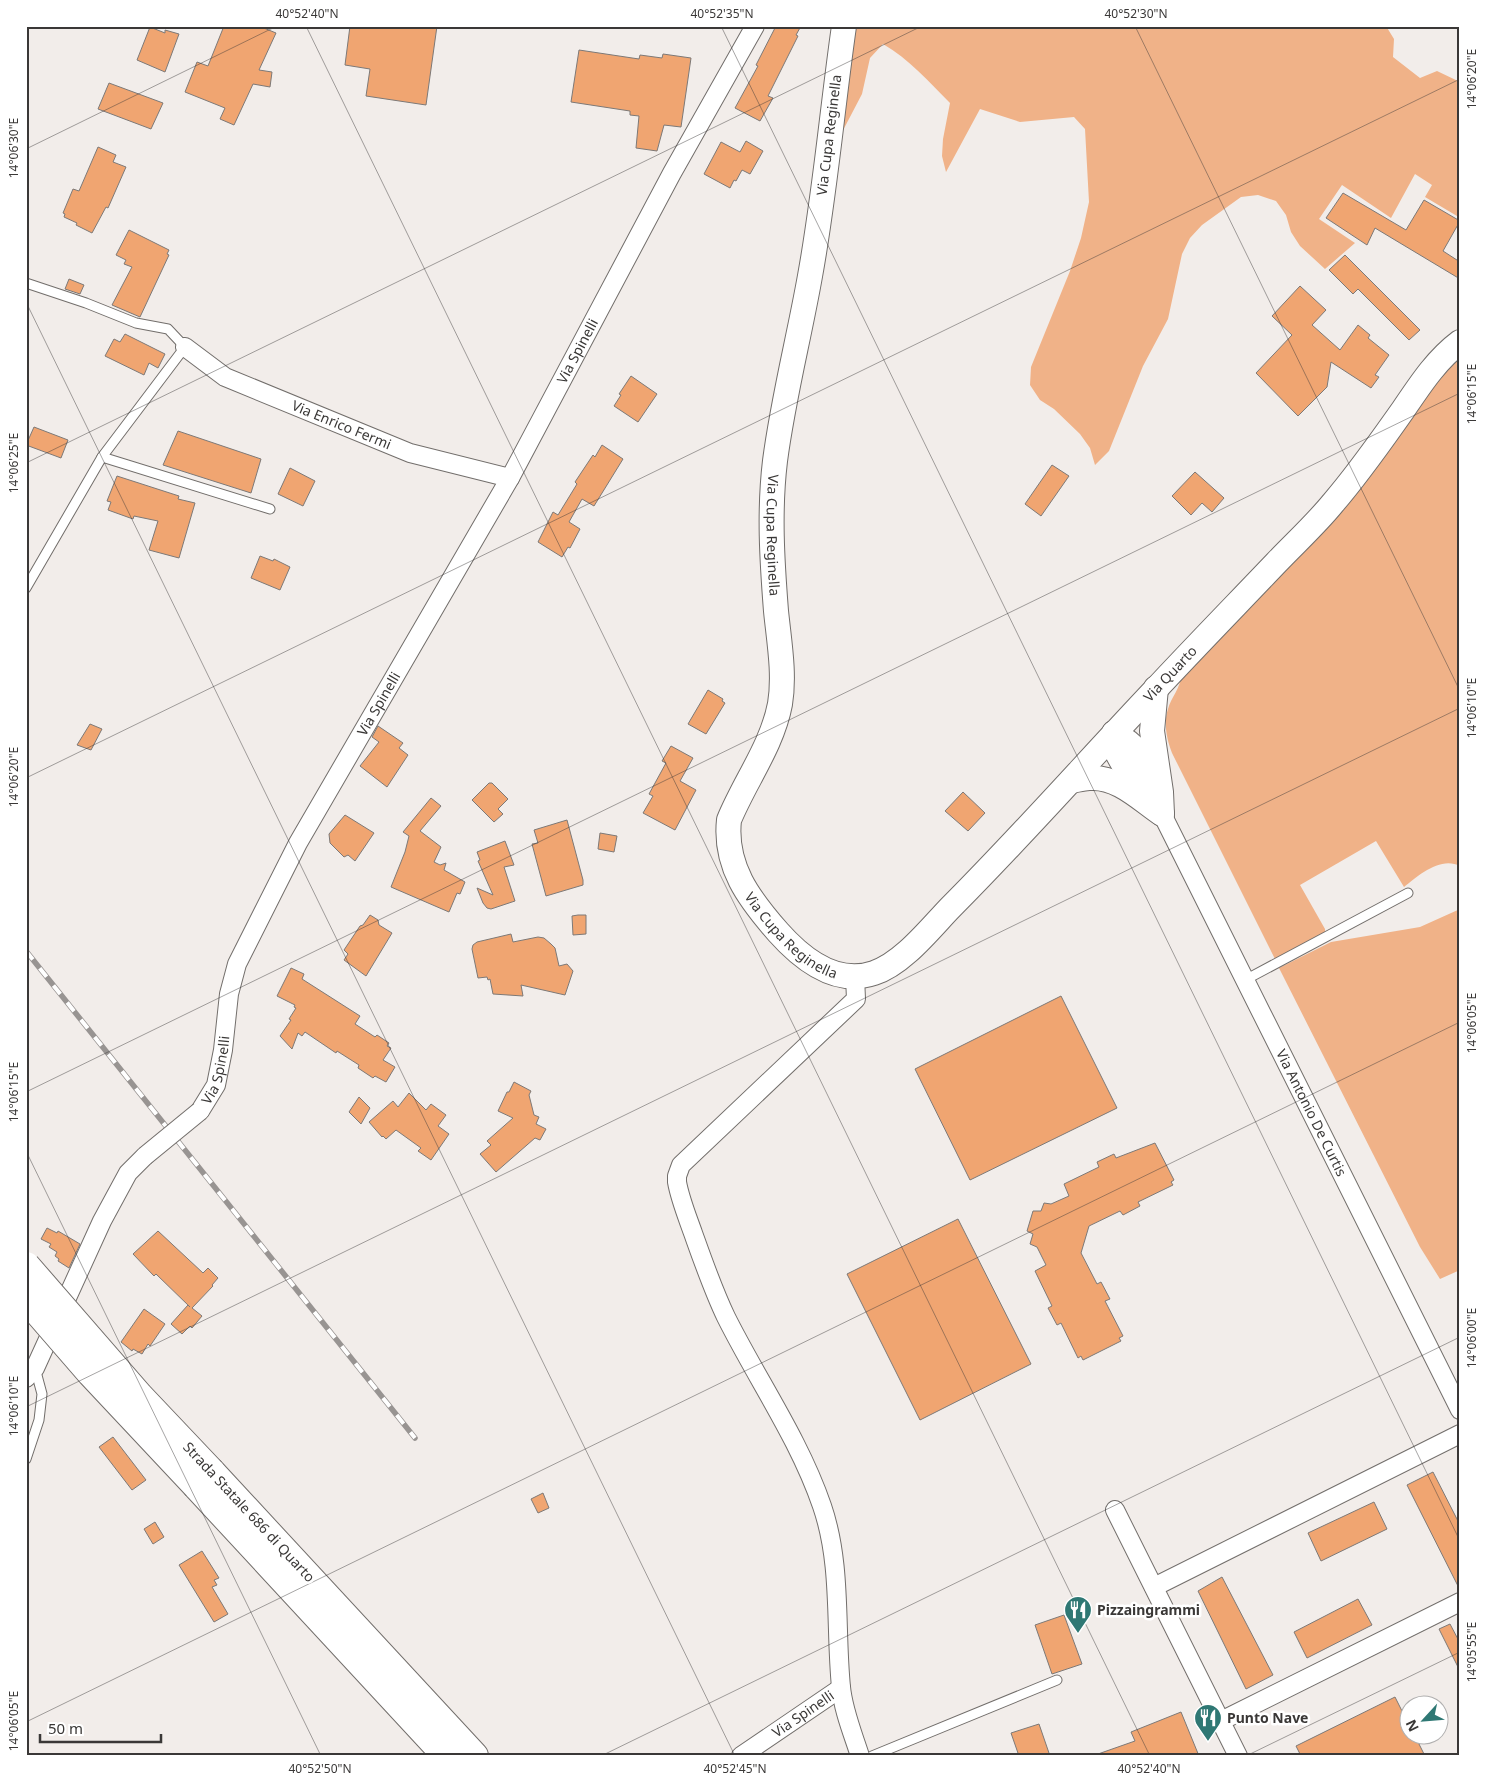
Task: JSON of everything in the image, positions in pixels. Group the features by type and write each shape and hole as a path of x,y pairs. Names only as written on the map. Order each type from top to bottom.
{"highway":[{"name":"Strada Statale 686 di Quarto","path":"26,1266 139,1396 204,1479 447,1756"},
{"name":"Strada Statale 686 di Quarto","path":"26,1298 98,1381 204,1479 474,1756"}],"street":[{"name":"Via Spinelli","path":"30,1373 102,1221 128,1173 200,1111 216,1085 223,1050 228,994 237,964 298,842 510,478 672,173 755,26"},
{"name":"Via Cupa Reginella","path":"844,26 810,276 776,460 772,506 772,552 780,655 780,704 764,750 729,820 728,832 730,850 738,875 750,897 784,939 797,952 822,969 832,973 855,977"},
{"name":"Via Quarto","path":"855,977 880,971 909,950 977,881 1156,688 1333,504 1436,364 1460,342"},
{"name":"Via Enrico Fermi","path":"185,348 225,377 410,453 510,478"},
{"path":"1155,802 1152,731 1156,688"},
{"path":"1114,733 1129,741 1141,754 1155,802"},
{"path":"1071,781 1091,778 1112,781 1155,802"},
{"name":"Via Antonio De Curtis","path":"1155,802 1460,1410"},
{"path":"855,977 856,1000 681,1165 677,1176 678,1189 726,1316 786,1426 809,1473 822,1508 832,1544 839,1631 841,1688 860,1756"},
{"path":"1154,1587 1460,1434"},
{"path":"1115,1510 1238,1756"},
{"path":"1221,1721 1460,1602"},
{"name":"Via Spinelli","path":"741,1756 841,1688"}],"lane":[{"name":"Via Enrico Fermi","path":"26,282 136,323 168,329 185,348"},
{"path":"26,588 102,458 185,348"},
{"path":"102,458 270,509"},
{"path":"1245,980 1367,911 1408,893"},
{"path":"26,1459 39,1420 42,1394 30,1373"},
{"path":"872,1756 1057,1680"}],"shaded area":[{"path":"851,26 1386,26 1394,39 1393,57 1420,78 1437,71 1460,82 1460,212 1457,216 1425,197 1432,185 1415,174 1391,218 1342,185 1319,219 1355,243 1325,269 1300,246 1291,232 1286,215 1276,201 1258,195 1241,197 1202,225 1190,238 1182,254 1168,319 1143,366 1109,451 1095,465 1090,448 1080,434 1054,409 1040,400 1030,385 1031,367 1070,271 1081,238 1089,202 1085,129 1074,117 1020,122 980,109 946,172 942,156 943,139 950,103 910,64 883,44 870,58 862,94 839,138"},
{"path":"1460,358 1460,866 1452,864 1437,865 1404,887 1376,841 1300,885 1325,932 1275,959 1172,753 1166,731 1168,709 1181,680 1181,675 1304,552 1346,507 1446,368"},
{"path":"1460,909 1460,1270 1440,1279 1420,1247 1279,968 1331,942 1420,927"}],"building":[{"path":"224,26 259,26 276,33 259,70 272,72 270,87 253,84 234,125 220,119 225,108 185,92 197,62 208,66"},
{"path":"350,26 437,26 426,105 366,96 370,69 345,65"},
{"path":"776,26 801,26 796,35 798,36 768,96 773,98 760,121 735,108 758,66 756,65"},
{"path":"150,27 165,33 165,30 179,34 165,72 137,60"},
{"path":"579,50 639,59 640,55 662,58 663,54 691,58 681,127 664,125 657,151 636,148 639,116 630,115 630,111 571,102"},
{"path":"109,83 163,103 151,129 98,109"},
{"path":"746,141 763,151 750,174 742,170 730,188 704,174 721,142 740,152"},
{"path":"98,147 116,155 113,162 126,167 108,208 106,207 92,233 64,217 65,214 63,213 73,189 79,191"},
{"path":"1343,193 1406,230 1424,200 1460,221 1443,251 1460,262 1460,279 1375,228 1367,245 1326,218"},
{"path":"129,230 169,250 167,254 169,255 140,317 112,305 132,267 124,264 126,260 116,255"},
{"path":"1345,255 1420,330 1409,340 1358,289 1353,294 1329,270"},
{"path":"69,279 84,285 80,294 65,289"},
{"path":"1300,286 1326,310 1312,325 1340,350 1358,325 1370,335 1368,338 1389,355 1375,375 1379,377 1371,388 1331,362 1327,387 1298,416 1256,373 1292,335 1272,316"},
{"path":"125,334 165,354 158,368 149,363 144,375 105,356 114,339 120,342"},
{"path":"631,376 657,394 638,422 614,406 621,395 619,394"},
{"path":"34,427 68,440 61,458 26,445"},
{"path":"178,431 261,459 251,493 163,465"},
{"path":"602,445 623,459 594,506 582,499 569,522 580,529 570,548 568,547 562,557 538,542 553,512 558,515 577,484 575,482"},
{"path":"1052,465 1069,476 1041,516 1025,504"},
{"path":"290,468 315,481 303,506 278,494"},
{"path":"1195,472 1224,498 1212,512 1202,503 1191,515 1172,496"},
{"path":"117,476 179,496 178,499 195,503 179,558 149,550 158,521 134,516 133,519 108,510 111,502 107,501"},
{"path":"260,556 273,561 274,559 290,567 280,590 251,578"},
{"path":"708,690 723,699 722,701 725,703 706,734 688,724"},
{"path":"90,724 102,729 91,750 77,745"},
{"path":"378,726 403,743 399,748 408,755 387,787 360,766 379,742 372,737"},
{"path":"671,746 693,758 680,781 696,790 675,830 643,813 653,796 649,794 666,763 662,761"},
{"path":"489,783 492,783 508,799 498,809 503,814 494,822 472,800"},
{"path":"963,792 985,813 968,831 945,811"},
{"path":"431,798 441,806 420,831 441,847 434,862 440,865 446,863 444,870 465,882 460,894 457,893 449,912 391,887 405,852 409,836 403,832"},
{"path":"345,815 374,833 355,861 348,855 344,857 330,843 329,834"},
{"path":"567,820 583,885 546,896 532,844 538,843 534,830"},
{"path":"600,833 617,836 614,852 598,849"},
{"path":"505,841 514,865 504,867 515,901 491,909 487,908 483,903 477,888 493,895 478,861 480,860 477,852"},
{"path":"370,915 378,920 379,925 392,933 366,976 344,960 348,954 344,950"},
{"path":"586,915 586,934 573,935 572,916"},
{"path":"511,934 513,942 538,937 544,938 555,948 559,966 567,964 573,971 565,995 521,985 523,996 493,994 490,979 488,980 487,977 478,978 472,949 473,945 477,942"},
{"path":"291,968 304,974 302,979 360,1016 355,1024 375,1037 377,1035 389,1043 387,1046 391,1048 383,1060 395,1067 386,1082 375,1076 373,1078 358,1068 359,1065 337,1051 336,1053 305,1032 302,1036 298,1033 292,1049 280,1036 291,1020 289,1019 296,1008 294,1007 295,1005 277,996"},
{"path":"1061,996 1117,1108 970,1180 915,1069"},
{"path":"514,1082 531,1091 529,1095 534,1115 539,1117 536,1124 546,1129 540,1140 535,1138 496,1172 480,1154 491,1145 487,1141 513,1118 498,1111"},
{"path":"409,1093 426,1110 431,1104 446,1115 438,1126 449,1134 431,1160 418,1151 421,1148 396,1130 386,1139 369,1122 393,1101 398,1107"},
{"path":"359,1097 370,1108 361,1124 349,1112"},
{"path":"1155,1143 1174,1180 1171,1182 1173,1185 1138,1202 1140,1206 1123,1215 1120,1211 1089,1226 1081,1253 1097,1284 1101,1282 1110,1299 1105,1301 1123,1336 1119,1338 1121,1341 1083,1360 1081,1356 1078,1358 1061,1323 1057,1325 1048,1308 1052,1306 1035,1271 1046,1265 1037,1247 1030,1244 1033,1234 1027,1231 1033,1211 1041,1211 1044,1203 1051,1204 1069,1196 1064,1184 1099,1167 1097,1162 1114,1154 1116,1158"},
{"path":"958,1219 1031,1364 920,1420 847,1274"},
{"path":"47,1228 57,1233 58,1231 80,1244 69,1268 58,1261 59,1259 55,1256 57,1252 49,1247 51,1244 41,1239"},
{"path":"158,1231 203,1273 208,1268 218,1278 192,1308 202,1316 192,1328 190,1326 182,1334 171,1324 188,1305 156,1274 154,1276 133,1254"},
{"path":"144,1309 165,1324 142,1354 133,1349 132,1351 121,1342"},
{"path":"113,1437 146,1480 132,1490 99,1447"},
{"path":"1433,1472 1460,1525 1460,1590 1407,1485"},
{"path":"543,1493 549,1508 538,1513 531,1499"},
{"path":"1374,1502 1387,1529 1321,1561 1308,1533"},
{"path":"155,1522 164,1537 153,1544 144,1529"},
{"path":"202,1551 219,1578 214,1580 217,1585 212,1587 228,1614 214,1622 179,1565"},
{"path":"1222,1577 1273,1675 1246,1689 1198,1591"},
{"path":"1358,1599 1372,1625 1307,1658 1294,1632"},
{"path":"1064,1615 1082,1664 1052,1674 1035,1625"},
{"path":"1450,1624 1460,1643 1460,1671 1439,1629"},
{"path":"1395,1697 1398,1703 1398,1744 1419,1744 1425,1756 1301,1756 1296,1746"},
{"path":"1181,1712 1199,1756 1099,1756 1098,1754 1135,1741 1131,1732"},
{"path":"1039,1724 1050,1756 1019,1756 1011,1733"}],"railway":[{"path":"26,951 415,1438"}],"place":[{"name":"Pizzaingrammi","path":"1078,1634"},
{"name":"Punto Nave","path":"1208,1742"}]}
